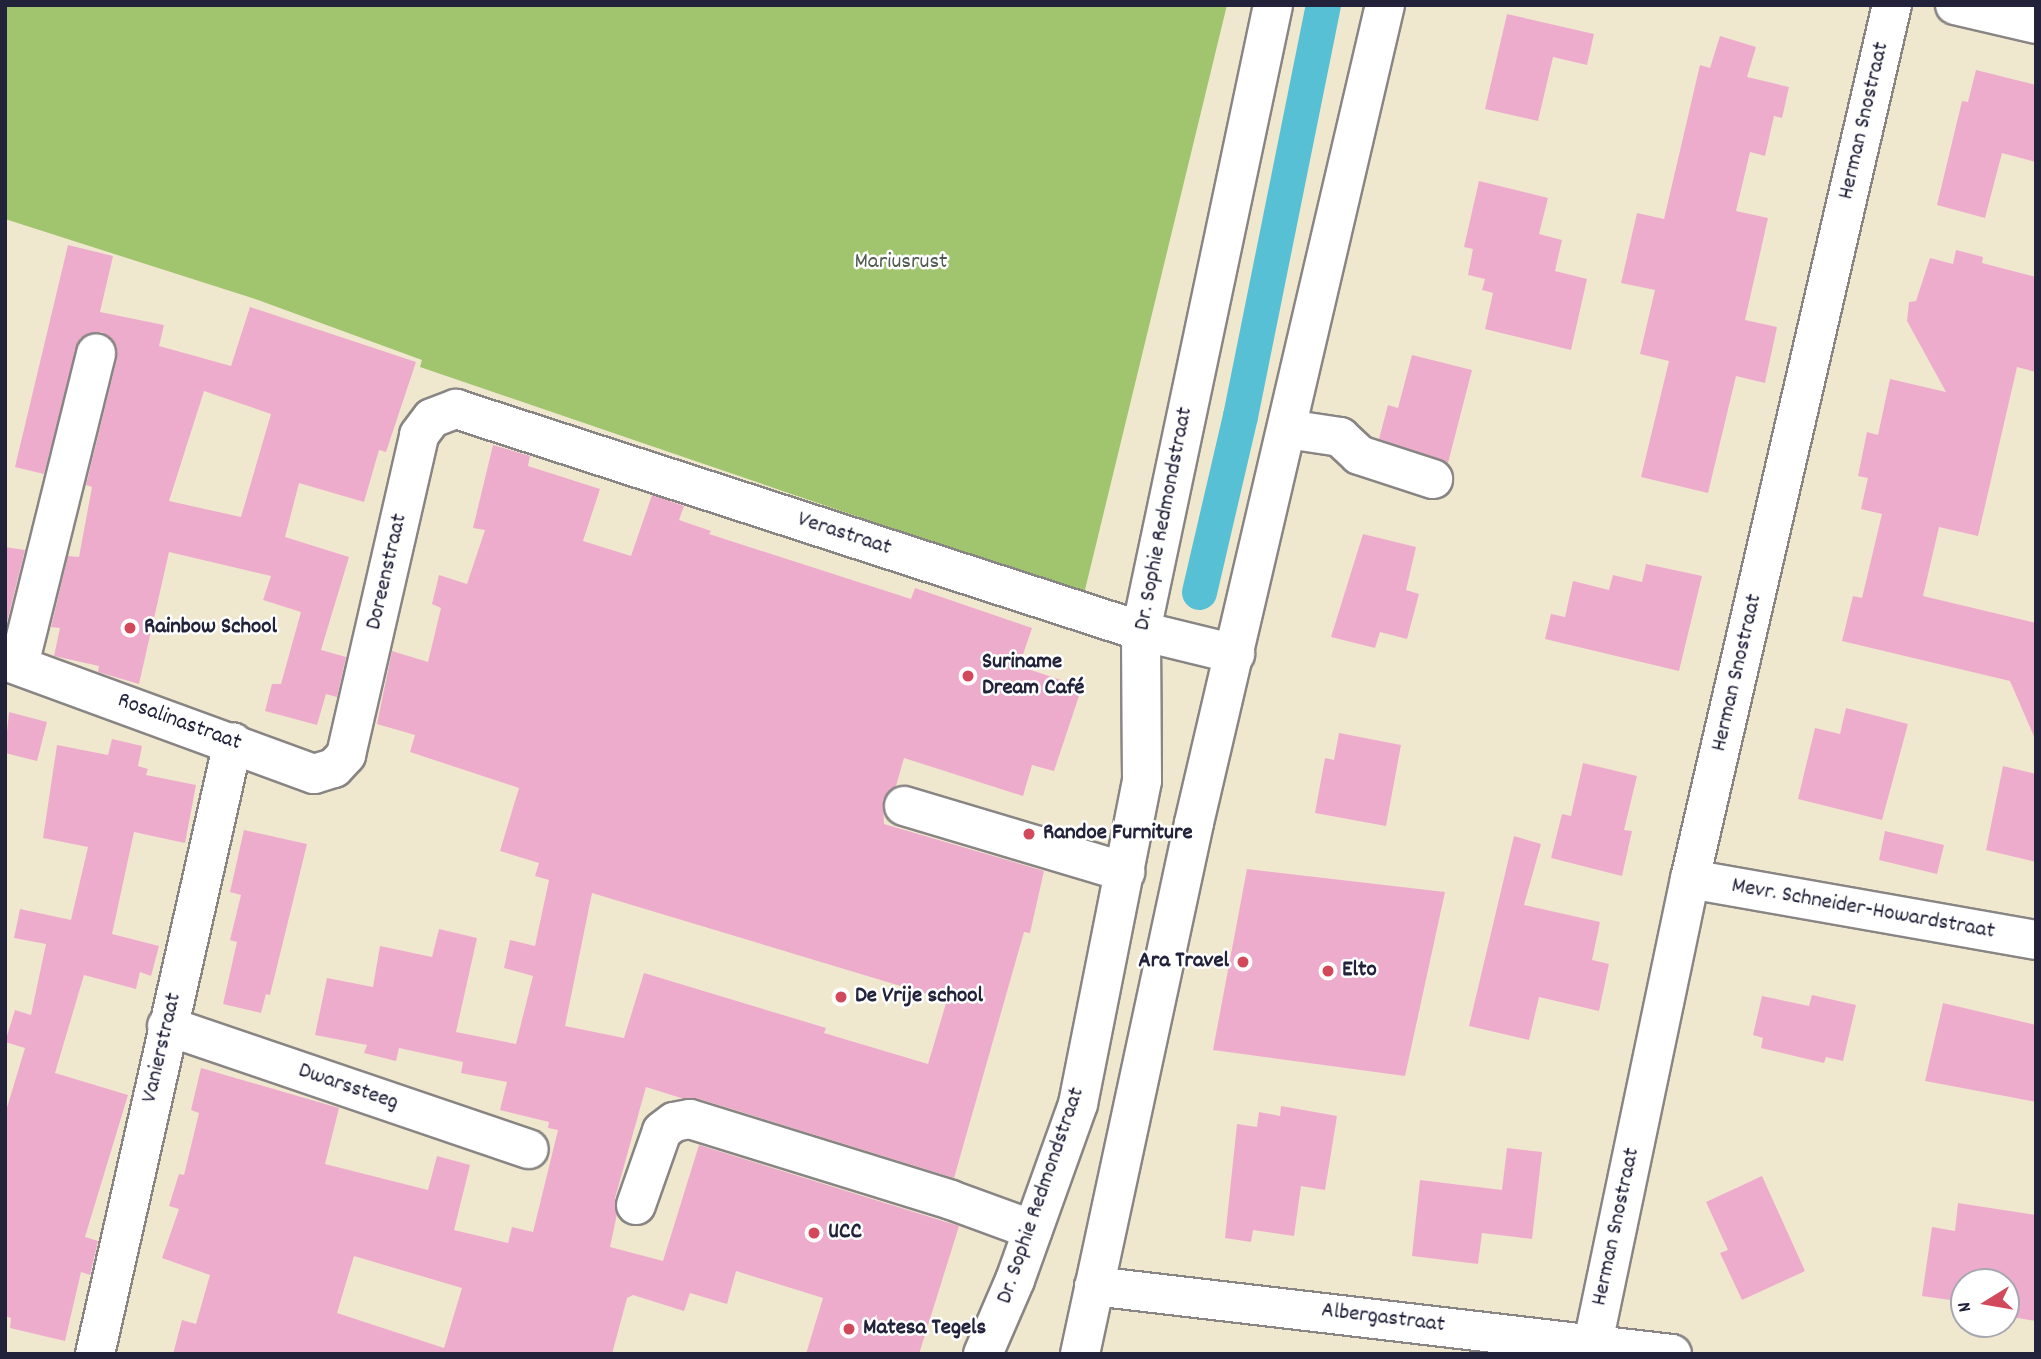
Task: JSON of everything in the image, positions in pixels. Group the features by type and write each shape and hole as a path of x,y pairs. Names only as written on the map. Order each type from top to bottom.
{"street":[{"name":"Dr. Sophie Redmondstraat","path":"983,1354 1033,1230 1078,1104 1142,781 1140,631 1273,5"},
{"path":"1080,1354 1235,654 1385,5"},
{"name":"Herman Snostraat","path":"1593,1343 1690,879 1892,5"},
{"path":"1955,5 2036,24"},
{"path":"12,663 96,353"},
{"name":"Verastraat","path":"456,410 1140,631 1235,654"},
{"name":"Doreenstraat","path":"346,755 419,435 432,418 456,410"},
{"path":"1287,429 1340,437 1365,458 1433,479"},
{"name":"Rosalinastraat","path":"12,663 314,774 334,768 346,755"},
{"name":"Vanierstraat","path":"95,1354 233,742"},
{"path":"904,806 1125,872"},
{"name":"Mevr. Schneider-Howardstraat","path":"1690,879 2036,940"},
{"name":"Dwarssteeg","path":"167,1026 529,1149"},
{"path":"636,1205 662,1131 674,1122 690,1119 951,1200 1033,1230"},
{"name":"Albergastraat","path":"1094,1286 1672,1354"}],"green space":[{"name":"Mariusrust","path":"5,5 1227,5 1084,594 420,367 422,360 258,300 5,219"}],"building":[{"path":"1507,14 1594,34 1587,65 1553,57 1538,121 1485,109"},
{"path":"1720,36 1756,47 1747,77 1789,87 1782,118 1774,116 1765,156 1750,152 1736,211 1768,218 1745,320 1777,327 1765,383 1736,376 1708,493 1641,477 1669,361 1640,354 1655,290 1621,283 1637,213 1664,219 1700,65 1710,68"},
{"path":"1976,70 2036,85 2036,162 2002,153 1985,218 1937,205 1962,101 1968,102"},
{"path":"1479,181 1548,198 1539,234 1562,240 1555,271 1587,279 1571,350 1485,329 1493,293 1482,290 1485,279 1468,275 1473,249 1464,247"},
{"path":"68,245 113,256 100,312 164,325 159,346 231,366 250,307 416,362 386,452 379,450 364,502 299,483 285,537 349,557 321,650 346,657 337,697 326,694 317,725 265,711 272,684 281,684 301,612 263,600 271,576 169,552 139,684 98,672 99,666 54,656 60,628 51,627 68,556 79,557 92,487 86,485 117,358 117,346 102,332 80,338 44,474 15,467","holes":["204,391 271,414 241,517 169,501"]},
{"path":"1956,250 1983,257 1982,263 2036,277 2036,372 2017,367 1978,536 1939,527 1923,596 2036,623 2036,741 2010,681 1842,641 1853,596 1862,598 1882,514 1861,509 1868,478 1858,476 1867,432 1878,435 1890,379 1946,392 1907,321 1909,302 1916,301 1930,258 1953,264"},
{"path":"1412,355 1472,370 1448,463 1379,439 1388,405 1398,408"},
{"path":"493,445 530,456 528,466 600,489 583,541 631,556 652,495 684,506 679,520 711,531 709,534 911,599 915,588 1032,628 1019,666 1082,687 1054,771 1032,765 1023,796 904,758 896,786 883,800 884,824 1044,871 1030,933 1024,932 954,1178 696,1098 681,1098 646,1087 615,1198 617,1214 610,1247 663,1261 699,1145 959,1226 919,1354 806,1354 823,1298 736,1271 727,1304 690,1293 684,1311 633,1295 627,1298 612,1354 173,1354 182,1320 196,1324 210,1275 162,1258 179,1209 169,1206 179,1174 184,1175 199,1113 191,1110 201,1068 339,1108 325,1164 428,1190 437,1156 470,1165 454,1230 508,1243 512,1227 533,1232 558,1130 548,1128 549,1122 500,1110 507,1082 461,1073 463,1062 399,1048 396,1061 364,1053 367,1045 315,1035 327,978 373,987 380,946 432,957 439,929 477,938 456,1032 516,1044 533,976 504,968 510,940 535,946 549,880 535,876 539,863 500,851 519,788 410,752 415,735 377,724 392,651 428,662 441,608 432,604 439,575 467,584 485,530 473,528","holes":["592,893 947,1000 928,1064 824,1033 826,1028 644,973 624,1038 565,1026","354,1256 462,1288 444,1348 337,1313"]},
{"path":"1363,534 1416,547 1406,590 1419,594 1407,639 1380,632 1375,648 1331,637"},
{"path":"5,547 25,550 7,622 5,621"},
{"path":"1646,564 1702,576 1679,671 1545,639 1551,614 1565,617 1573,581 1609,590 1613,575 1642,582"},
{"path":"1846,708 1908,724 1882,820 1798,799 1815,728 1840,734"},
{"path":"9,712 47,722 37,761 5,753"},
{"path":"1339,733 1401,745 1386,826 1315,813 1325,758 1334,760"},
{"path":"112,739 142,746 138,766 148,769 146,775 196,785 185,843 134,832 112,934 159,946 151,976 140,972 136,989 84,975 55,1073 128,1095 85,1237 98,1241 90,1275 81,1272 65,1341 10,1328 11,1318 5,1316 5,1114 25,1048 5,1042 15,1010 31,1015 46,944 14,938 20,909 71,920 88,847 43,838 57,745 108,755"},
{"path":"1583,763 1637,776 1624,830 1632,831 1622,876 1551,858 1562,814 1571,816"},
{"path":"2003,766 2036,774 2036,862 1986,850"},
{"path":"244,830 307,844 270,995 266,994 261,1013 223,1004 237,942 230,940 241,895 230,892"},
{"path":"1885,831 1944,845 1937,874 1879,860"},
{"path":"1514,836 1541,844 1524,905 1600,922 1592,960 1609,964 1599,1011 1539,997 1529,1040 1469,1026"},
{"name":"Elto","path":"1247,869 1445,892 1405,1076 1213,1050"},
{"path":"1812,995 1856,1005 1843,1061 1826,1057 1824,1063 1761,1048 1763,1038 1753,1035 1762,996 1809,1006"},
{"path":"1943,1003 2036,1025 2036,1102 1925,1081"},
{"path":"1281,1106 1337,1116 1325,1190 1301,1186 1294,1236 1253,1230 1251,1242 1225,1238 1237,1124 1257,1127 1259,1112 1280,1116"},
{"path":"1507,1148 1542,1152 1532,1239 1482,1233 1478,1264 1412,1256 1420,1180 1502,1190"},
{"path":"1762,1176 1805,1271 1742,1300 1720,1253 1728,1250 1706,1202"},
{"path":"1958,1203 2036,1215 2036,1321 2020,1318 2020,1268 1950,1268 1950,1300 1922,1296 1932,1227 1955,1231"}],"waterway":[{"path":"1199,592 1240,416 1323,5"}],"place":[{"name":"Rainbow School","path":"130,628"},
{"name":"Suriname Dream Café","path":"968,676"},
{"name":"Randoe Furniture","path":"1029,834"},
{"name":"Ara Travel","path":"1243,962"},
{"name":"Elto","path":"1328,971"},
{"name":"De Vrije school","path":"841,997"},
{"name":"UCC","path":"814,1233"},
{"name":"Matesa Tegels","path":"849,1329"}]}
